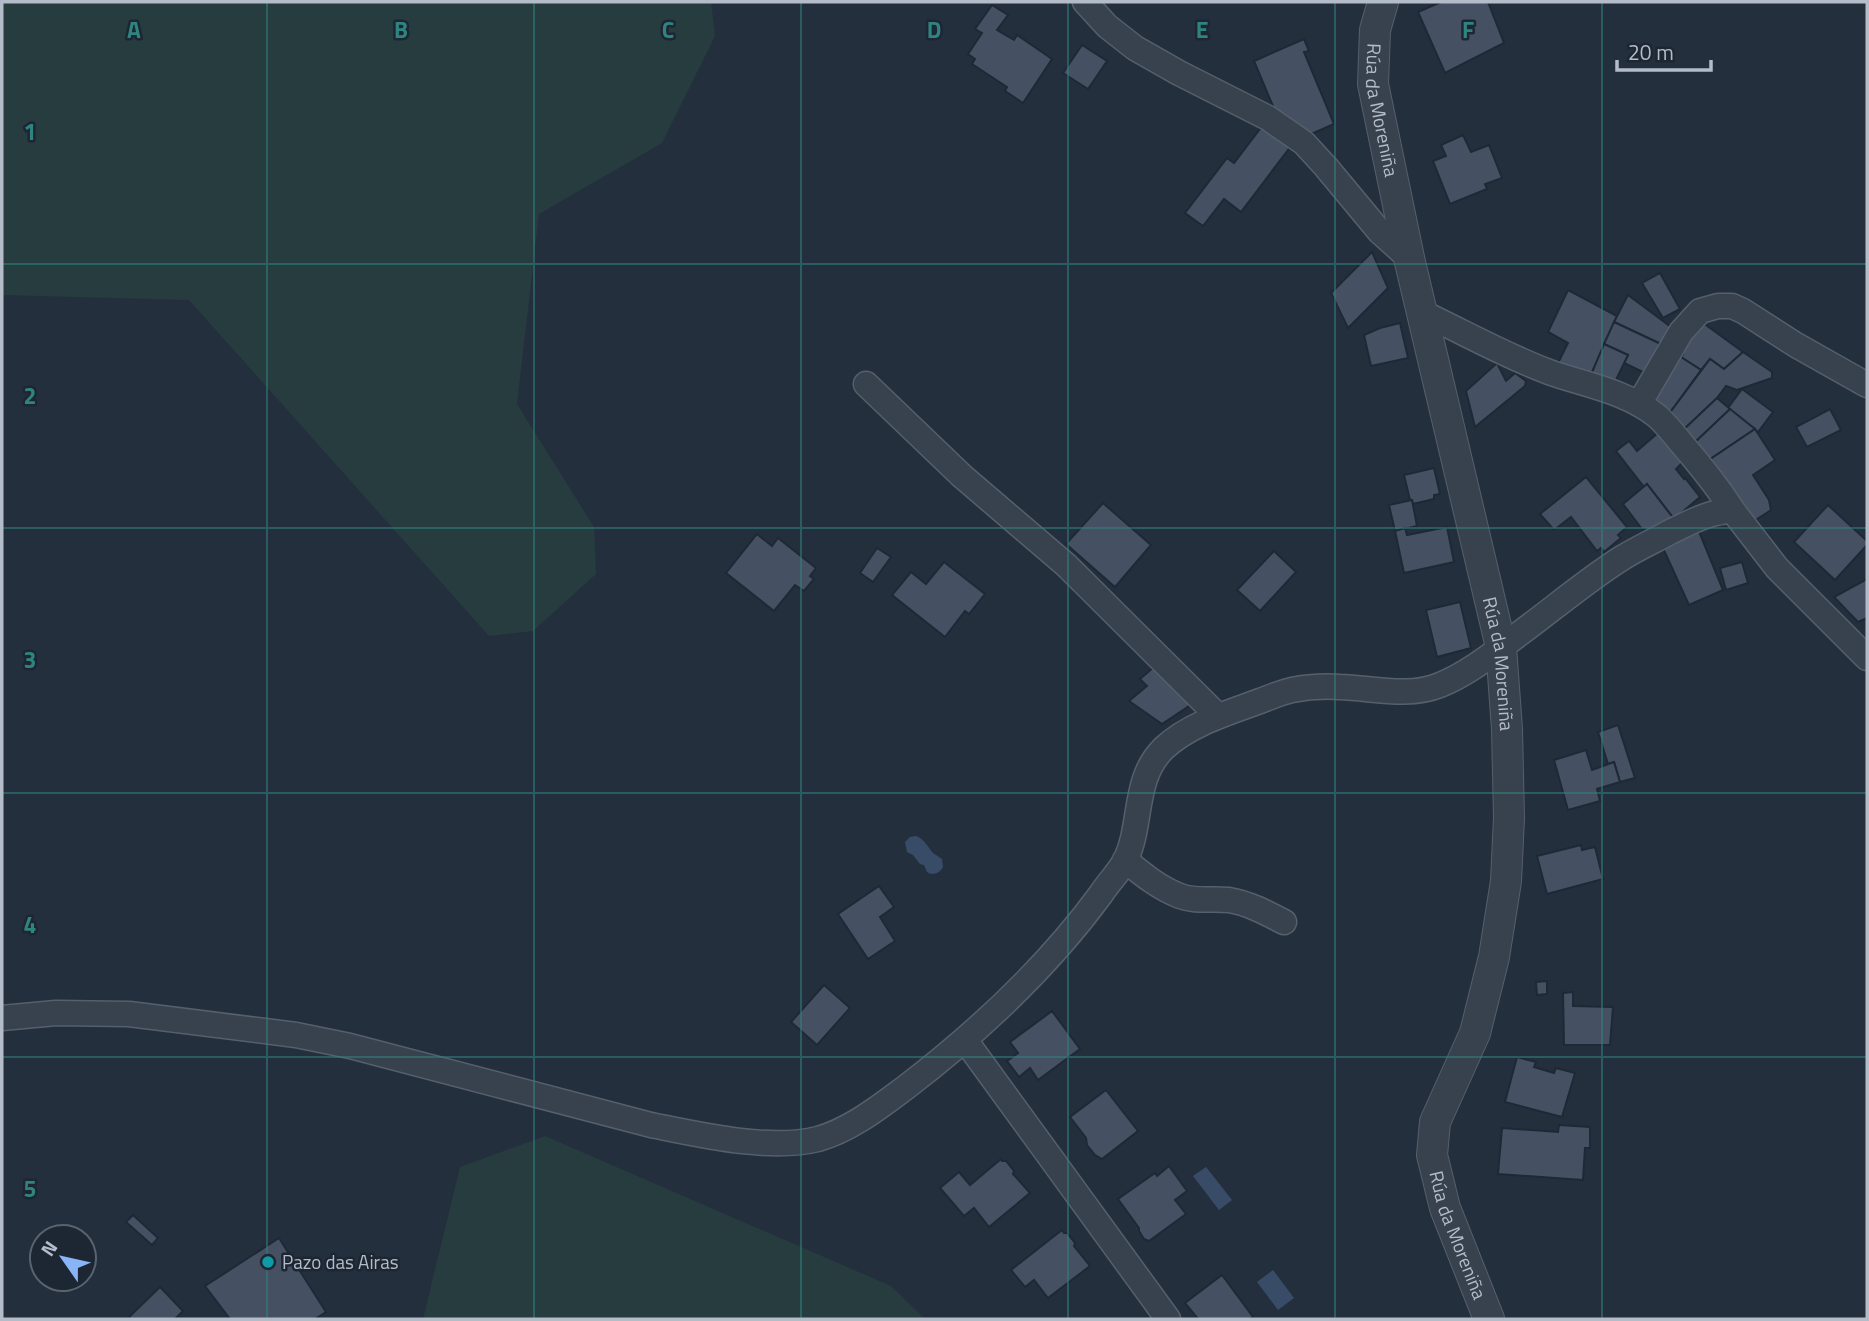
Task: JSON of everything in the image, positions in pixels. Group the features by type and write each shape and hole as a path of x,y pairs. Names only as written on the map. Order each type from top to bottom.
{"street":[{"path":"1084,2 1107,26 1135,48 1268,118 1304,143 1380,232 1409,258"},
{"name":"Rúa da Moreniña","path":"1383,2 1375,30 1373,84 1409,258 1501,647 1507,729 1509,818 1506,881 1494,957 1475,1033 1435,1122 1433,1155 1445,1208 1489,1319"},
{"path":"1639,404 1681,332 1700,311 1718,306 1732,306 1743,311 1796,345 1867,384"},
{"path":"1423,313 1516,358 1579,383 1624,396 1657,416 1709,476 1777,568 1867,658"},
{"path":"866,384 962,476 1066,565 1217,716"},
{"path":"2,1018 56,1013 129,1014 296,1035 350,1046 651,1125 771,1144 821,1138 849,1126 875,1110 965,1040 1059,947 1125,860 1149,768 1160,751 1175,738 1217,716 1291,690 1338,686 1383,691 1419,691 1440,685 1501,647 1642,546 1698,518 1721,511 1733,511"},
{"path":"1125,860 1160,887 1182,897 1200,901 1229,900 1284,922"},
{"path":"965,1040 1168,1319"}],"green space":[{"path":"2,2 711,2 715,36 662,143 539,214 517,404 594,527 596,574 533,631 489,636 189,300 2,295"},
{"path":"545,1136 891,1286 925,1319 423,1319 460,1167"}],"water":[{"path":"916,836 942,859 943,867 938,872 927,872 924,865 907,852 905,842"},
{"path":"1206,1167 1232,1200 1219,1210 1193,1176"},
{"path":"1273,1270 1294,1298 1278,1310 1257,1282"}],"building":[{"path":"1441,2 1488,2 1504,43 1445,73 1418,12"},
{"path":"992,5 1008,15 997,30 1014,40 1017,35 1052,59 1023,103 1005,91 1007,87 972,64 975,59 968,54 982,33 975,29"},
{"path":"1304,39 1309,51 1304,52 1334,124 1309,135 1275,111 1254,61"},
{"path":"1082,45 1107,61 1088,89 1063,73"},
{"path":"1263,125 1291,146 1241,212 1224,199 1203,226 1185,213 1227,158 1234,163"},
{"path":"1463,135 1471,152 1489,145 1502,178 1485,184 1487,189 1450,204 1433,161 1446,156 1441,145"},
{"path":"1372,252 1388,288 1348,328 1331,293"},
{"path":"1660,273 1680,309 1663,318 1642,283"},
{"path":"1568,290 1617,316 1590,377 1557,365 1568,343 1548,332"},
{"path":"1628,295 1671,327 1661,344 1614,322"},
{"path":"1699,320 1743,352 1724,369 1710,359 1701,370 1681,357 1683,354 1678,351"},
{"path":"1614,322 1665,346 1651,376 1624,363 1628,355 1604,344"},
{"path":"1400,323 1408,358 1371,366 1364,335"},
{"path":"1604,344 1628,355 1614,384 1590,377"},
{"path":"1678,351 1683,354 1681,357 1701,370 1666,418 1647,403"},
{"path":"1743,352 1772,372 1772,378 1737,390 1726,386 1680,433 1666,418 1710,359 1724,369"},
{"path":"1497,363 1506,381 1515,373 1526,381 1525,386 1475,427 1466,391"},
{"path":"1742,389 1773,412 1758,432 1728,408"},
{"path":"1717,398 1730,409 1691,446 1680,433"},
{"path":"1730,409 1755,429 1706,462 1691,446"},
{"path":"1830,409 1841,430 1807,447 1796,427"},
{"path":"1755,429 1775,460 1753,475 1769,500 1771,510 1751,523 1706,462"},
{"path":"1659,432 1684,461 1676,469 1700,497 1674,519 1647,484 1644,487 1616,451 1629,441 1637,451"},
{"path":"1434,468 1440,494 1434,495 1434,499 1413,504 1404,475"},
{"path":"1586,477 1627,527 1618,535 1621,538 1604,552 1601,548 1597,551 1571,517 1554,530 1540,514"},
{"path":"1647,484 1674,519 1652,530 1642,529 1623,504"},
{"path":"1412,500 1417,526 1395,531 1389,505"},
{"path":"1103,503 1151,545 1115,587 1066,544"},
{"path":"1828,505 1867,541 1867,545 1835,580 1794,542"},
{"path":"1447,527 1454,562 1404,573 1395,531 1405,528 1407,535"},
{"path":"1698,529 1723,590 1689,605 1662,546"},
{"path":"757,534 772,546 778,538 816,568 810,576 814,579 804,591 795,585 774,611 726,573"},
{"path":"877,548 891,557 873,582 860,573"},
{"path":"1274,551 1296,572 1260,611 1237,590"},
{"path":"944,562 985,594 969,614 965,611 945,637 892,595 911,572 926,584"},
{"path":"1742,562 1748,583 1726,590 1720,568"},
{"path":"1867,579 1867,618 1858,622 1834,597"},
{"path":"1460,602 1471,648 1437,657 1426,610"},
{"path":"1155,666 1192,704 1162,724 1129,701 1147,686 1140,679"},
{"path":"1618,725 1635,778 1620,782 1614,762 1608,764 1598,732"},
{"path":"1586,750 1592,770 1614,762 1620,782 1597,789 1600,801 1568,810 1554,760"},
{"path":"1581,845 1582,850 1595,847 1603,879 1547,894 1537,856"},
{"path":"879,886 894,907 880,917 895,941 868,959 838,914"},
{"path":"1547,981 1547,994 1537,995 1536,982"},
{"path":"824,985 850,1008 817,1045 791,1022"},
{"path":"1573,992 1573,1006 1613,1007 1610,1045 1564,1045 1563,993"},
{"path":"1052,1011 1080,1049 1038,1080 1030,1068 1019,1077 1007,1061 1018,1053 1010,1042"},
{"path":"1517,1057 1536,1062 1534,1067 1554,1073 1556,1068 1575,1073 1562,1117 1505,1102"},
{"path":"1106,1090 1138,1131 1102,1159 1087,1145 1086,1138 1070,1117"},
{"path":"1559,1125 1590,1127 1590,1148 1585,1148 1583,1180 1498,1174 1502,1128 1558,1132"},
{"path":"1001,1159 1006,1161 1014,1171 1013,1174 1030,1193 989,1227 974,1208 964,1216 940,1188 959,1172 970,1185"},
{"path":"1169,1166 1187,1191 1175,1200 1186,1214 1149,1241 1144,1239 1118,1199"},
{"path":"133,1215 158,1238 152,1245 126,1222"},
{"path":"1062,1230 1075,1243 1074,1246 1090,1266 1048,1298 1034,1280 1025,1287 1011,1270"},
{"name":"Pazo das Airas","path":"279,1238 326,1312 315,1319 230,1319 205,1286"},
{"path":"1222,1275 1253,1317 1198,1319 1185,1303"},
{"path":"160,1287 183,1311 175,1319 127,1319"}],"place":[{"name":"Pazo das Airas","path":"268,1262"}]}
